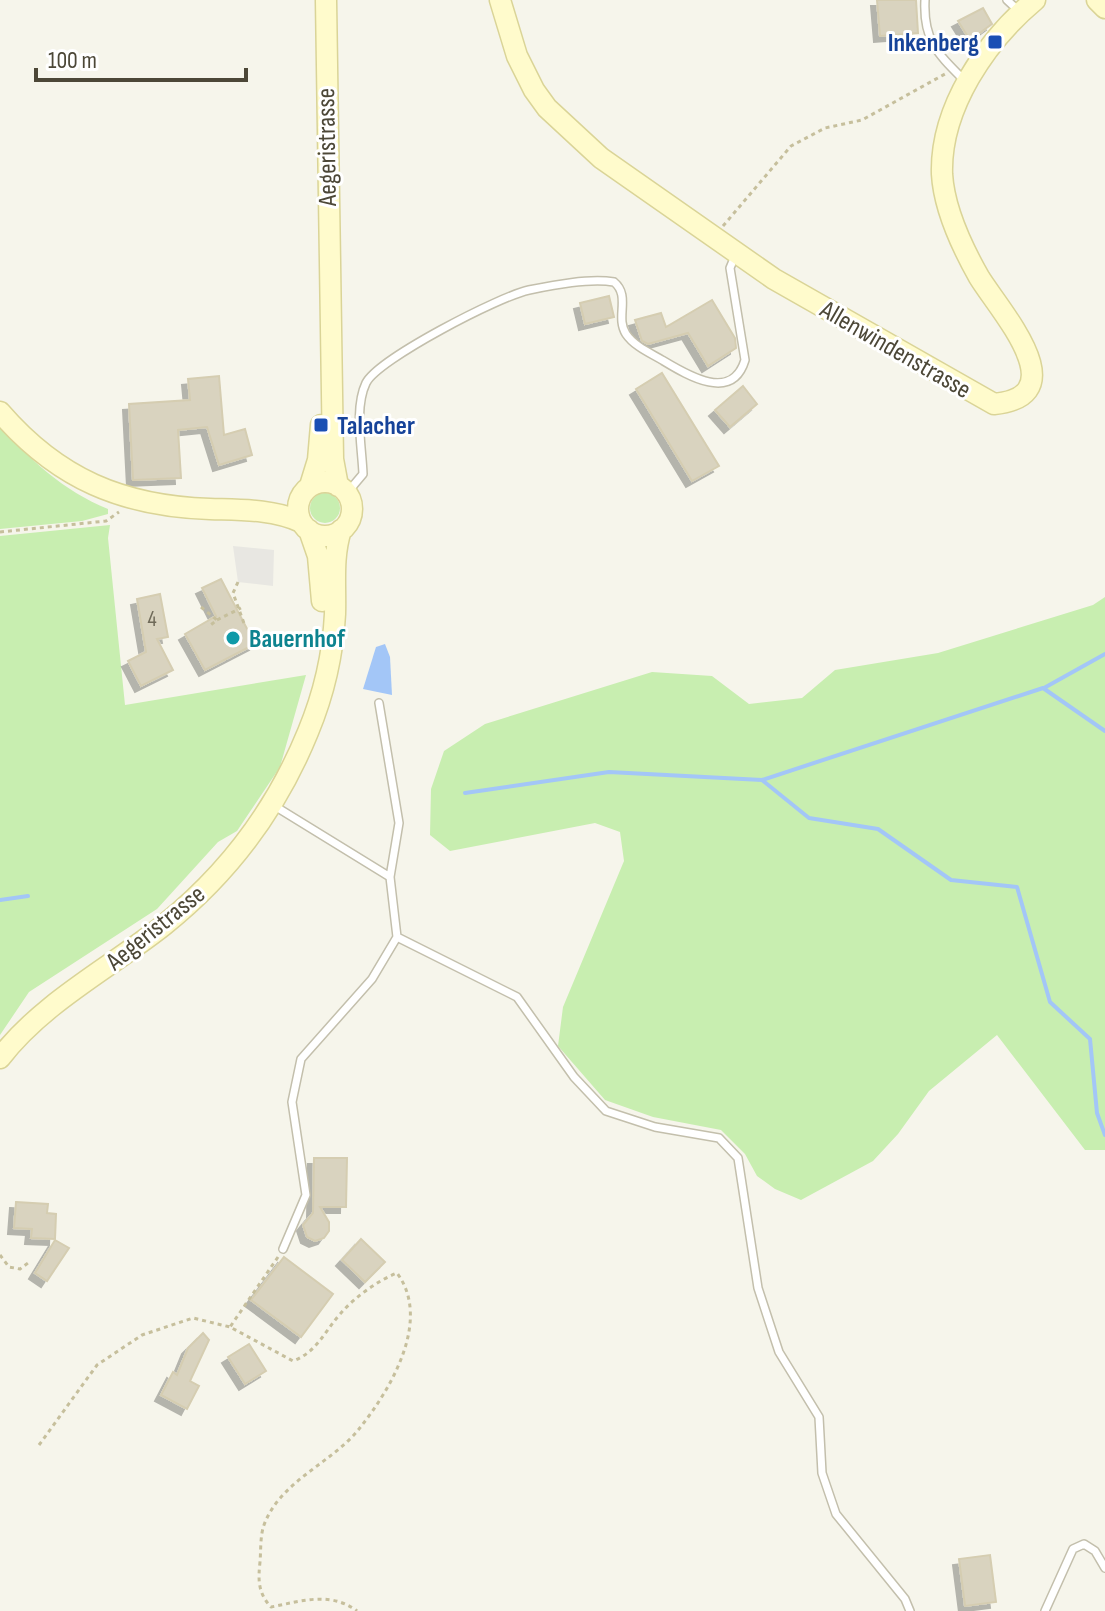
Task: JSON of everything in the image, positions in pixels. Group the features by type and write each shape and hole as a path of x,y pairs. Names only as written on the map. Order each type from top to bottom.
{"main road":[{"name":"Aegeristrasse","path":"288,777 311,699 321,631 321,575 298,511 318,460 329,294 326,0"},
{"name":"Allenwindenstrasse","path":"500,0 525,76 547,108 601,158 736,254 994,404 1010,402 1023,395 1032,379 1029,358 962,244 950,214 942,177 943,151 960,76 1021,4"},
{"path":"1097,0 1105,8"},
{"name":"Aegeristrasse","path":"0,1058 38,1019 165,924 227,867 272,804 309,730 327,670 335,614 336,550 350,517 346,489 333,459 333,333 329,294"},
{"path":"0,412 31,443 73,477 120,496 172,506 274,514 327,536 347,530"},
{"path":"225,510 306,490 324,482 346,489"}],"lane":[{"path":"925,0 924,25 938,54 960,76"},
{"path":"346,489 363,474 361,401 365,384 374,370 448,328 528,290 614,282 623,294 622,325 635,344 692,378 727,383 742,370 745,360 730,268 736,254"},
{"path":"283,1249 306,1195 292,1102 301,1059 372,979 397,937 390,877 399,823 379,703"},
{"path":"272,804 390,877"},
{"path":"397,937 517,997 574,1077 606,1111 655,1127 719,1138 738,1158 758,1288 779,1352 819,1417 822,1473 836,1514 905,1599 910,1611"},
{"path":"1045,1611 1073,1549 1084,1544 1095,1551 1105,1568"}],"path":[{"path":"713,238 791,146 825,128 862,120 960,76"},
{"path":"346,489 359,510 347,530"},
{"path":"0,532 106,521 119,515 120,496"},
{"path":"238,582 233,593 245,626"},
{"path":"201,607 217,620"},
{"path":"208,627 241,608"},
{"path":"230,1327 283,1249"},
{"path":"0,1255 9,1267 20,1269 28,1263"},
{"path":"39,1445 97,1365 142,1335 193,1318 230,1327 293,1361 309,1355 342,1311 383,1279 397,1273 406,1286 413,1307 408,1335 394,1373 358,1430 288,1491 264,1525 258,1577 261,1596 271,1607 322,1597 346,1603 357,1611"}],"green space":[{"path":"0,424 48,473 108,509 108,514 82,521 0,529"},
{"path":"325,493 336,497 340,508 336,519 325,523 314,519 310,508 314,497"},
{"path":"110,525 108,538 125,705 306,675 280,767 237,831 218,842 157,909 29,992 0,1035 0,536"},
{"path":"1105,597 1105,1150 1085,1150 997,1035 929,1091 898,1134 873,1161 801,1200 775,1189 757,1176 745,1154 721,1130 653,1117 605,1100 558,1046 563,1007 624,861 620,832 595,823 450,851 430,835 431,789 444,751 485,724 652,672 712,676 749,704 802,698 835,670 938,653 1093,605"}],"shaded area":[{"path":"233,546 274,550 273,586 238,582"}],"water":[{"path":"385,644 390,657 392,695 363,689 376,647"}],"building":[{"path":"877,0 916,0 918,33 880,36"},
{"path":"983,8 992,24 970,40 958,21"},
{"path":"609,296 614,317 585,324 580,303"},
{"path":"712,300 735,338 736,348 708,366 688,333 648,344 642,341 635,320 661,313 666,327"},
{"path":"662,373 719,466 692,481 636,389"},
{"path":"219,376 224,435 245,429 252,455 219,465 207,427 178,430 181,478 133,480 129,404 190,400 188,379"},
{"path":"743,386 757,404 730,427 715,410"},
{"path":"221,579 255,644 205,670 185,634 216,616 202,588"},
{"path":"160,594 168,637 157,639 173,670 141,686 128,661 146,652 137,599"},
{"path":"314,1158 347,1158 346,1207 320,1207 329,1222 329,1231 324,1238 315,1241 307,1237 303,1225 313,1213"},
{"path":"16,1202 48,1204 47,1213 56,1214 55,1239 31,1238 32,1229 14,1228"},
{"path":"361,1239 385,1262 365,1282 342,1260"},
{"path":"55,1240 69,1248 47,1281 35,1273"},
{"path":"284,1257 333,1294 301,1337 251,1300"},
{"path":"203,1333 209,1340 190,1381 199,1386 187,1409 161,1395 173,1372 177,1375 188,1348"},
{"path":"249,1344 266,1371 245,1384 228,1357"},
{"path":"990,1555 996,1602 965,1606 959,1559"}],"waterway":[{"path":"1044,688 1105,654"},
{"path":"465,793 609,772 762,780 1043,688 1105,731"},
{"path":"762,780 809,818 878,829 951,880 1017,887 1050,1002 1090,1039 1097,1113 1105,1135"},
{"path":"0,900 28,896"}],"place":[{"name":"Inkenberg","path":"995,42"},
{"name":"Talacher","path":"321,425"},
{"name":"Bauernhof","path":"233,638"}]}
